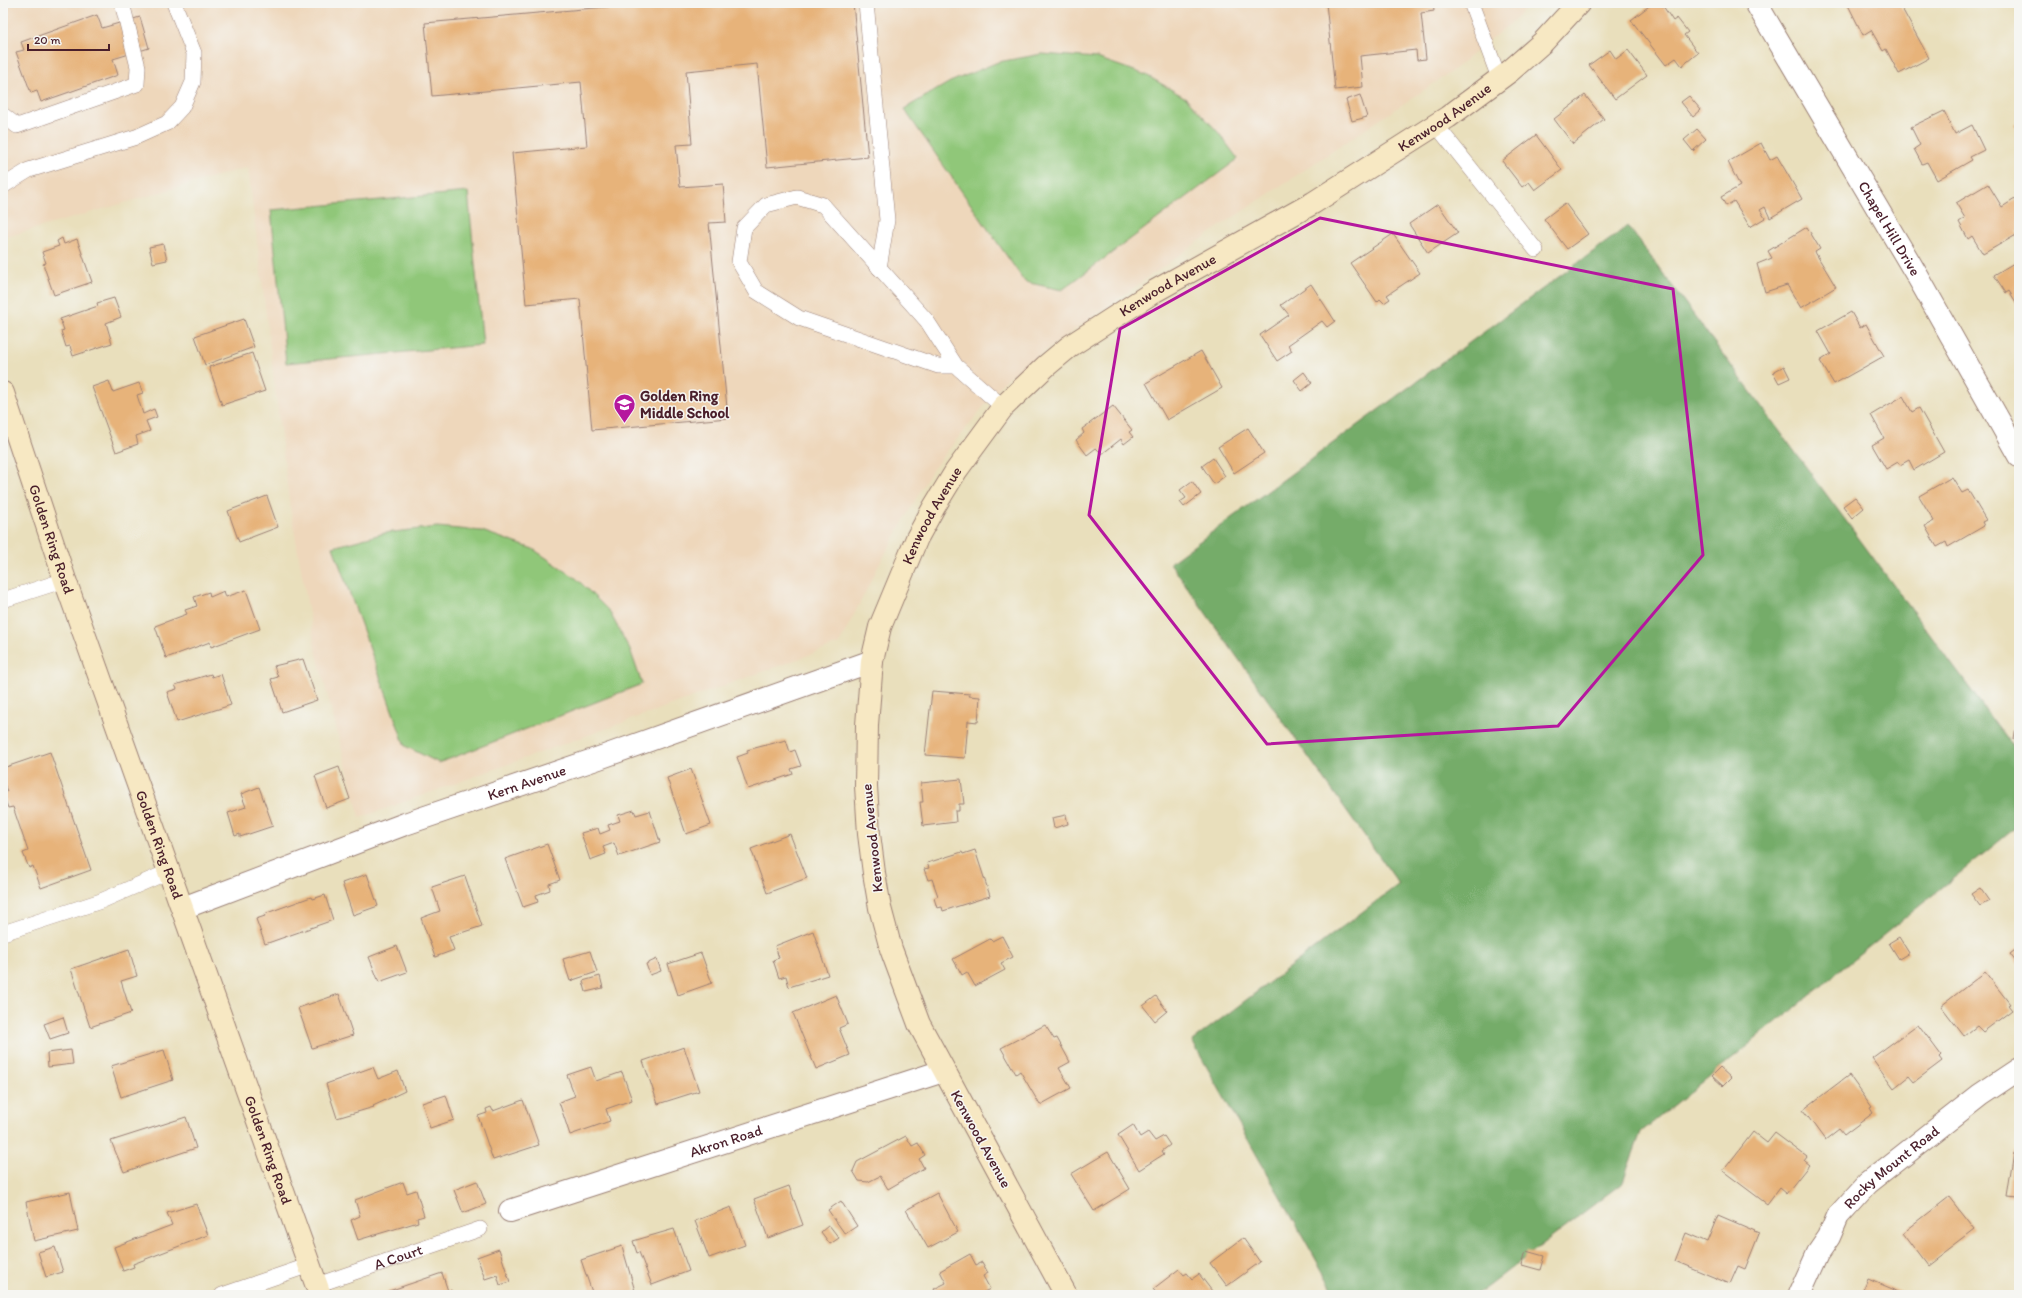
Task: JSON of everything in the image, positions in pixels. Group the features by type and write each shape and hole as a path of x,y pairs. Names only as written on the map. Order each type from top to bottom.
{"street":[{"name":"Kenwood Avenue","path":"1066,1295 943,1071 919,1024 903,984 880,908 868,834 866,786 867,725 872,661 880,627 898,580 927,519 956,471 1003,407 1046,366 1101,325 1155,291 1313,203 1436,125 1499,78 1543,42 1579,3"},
{"name":"Chapel Hill Drive","path":"1756,3 1918,277 2019,456"},
{"name":"Golden Ring Road","path":"3,393 65,580 316,1282"},
{"name":"Kern Avenue","path":"183,908 405,824 591,761 872,661"},
{"name":"Rocky Mount Road","path":"1798,1295 1815,1259 1829,1237 1838,1216 1867,1184 1980,1095 2019,1069"},
{"name":"Akron Road","path":"510,1212 943,1071"}],"lane":[{"path":"3,115 17,126 137,84 138,67 122,3"},
{"path":"3,186 29,170 136,137 167,123 182,108 193,82 194,53 174,3"},
{"path":"866,3 887,220 879,268"},
{"path":"1471,3 1499,78"},
{"path":"1436,125 1536,250"},
{"path":"956,366 938,366 799,318 756,291 739,262 744,228 766,205 797,197 823,205 927,321 956,366 1003,407"},
{"path":"3,600 65,580"},
{"path":"3,933 101,901 170,871"},
{"name":"A Court","path":"222,1295 316,1282 480,1229"}],"highlighted area":[{"path":"1320,218 1673,289 1703,555 1558,726 1267,744 1089,515 1120,329"}],"shaded area":[{"name":"Golden Ring Middle School","path":"3,3 1530,3 1512,22 1448,74 1216,229 1006,379 932,470 879,565 839,644 360,818 315,647 289,501 248,167 3,238"}],"green space":[{"path":"1042,54 1097,58 1146,75 1186,98 1218,132 1238,159 1062,290 1025,282 904,109 950,82 998,62"},
{"path":"468,192 483,345 286,363 271,210"},
{"path":"1628,226 2019,755 2019,825 1641,1132 1622,1184 1476,1295 1336,1295 1192,1041 1399,884 1170,563"},
{"path":"437,527 482,531 533,549 576,578 609,611 631,652 642,684 439,763 405,746 333,547 385,533"}],"building":[{"path":"651,3 853,3 868,157 767,167 757,64 686,71 692,144 676,145 680,187 723,184 726,222 709,223 728,418 592,430 580,299 526,304 512,153 587,146 581,82 432,96 425,23"},
{"path":"1326,3 1433,3 1434,11 1421,13 1426,59 1417,60 1416,50 1360,56 1363,87 1335,90"},
{"path":"1653,3 1661,3 1673,21 1677,18 1688,32 1684,35 1698,53 1682,66 1676,58 1666,65 1631,20"},
{"path":"1847,3 1899,3 1929,58 1899,74 1886,49 1883,51 1871,30 1863,35"},
{"path":"97,15 102,28 140,17 149,48 113,59 118,75 41,102 37,91 31,93 16,52 24,50 21,42"},
{"path":"1610,50 1616,59 1628,50 1647,75 1615,99 1589,65"},
{"path":"1360,95 1367,117 1352,121 1346,100"},
{"path":"1585,95 1604,119 1573,144 1554,119"},
{"path":"1689,96 1701,110 1693,117 1681,102"},
{"path":"1944,111 1955,134 1972,125 1984,150 1970,157 1972,160 1937,180 1927,162 1922,164 1914,149 1920,145 1911,127"},
{"path":"2019,122 2019,133 2015,124"},
{"path":"1697,129 1706,139 1693,151 1684,140"},
{"path":"1536,135 1562,170 1535,190 1529,182 1522,187 1502,161"},
{"path":"1761,143 1770,160 1777,156 1802,199 1770,218 1765,207 1760,210 1765,218 1750,227 1734,201 1726,206 1721,197 1740,186 1728,162"},
{"path":"1988,184 2002,207 2015,199 2019,206 2019,229 2016,230 2018,234 1983,254 1972,236 1968,239 1959,222 1965,218 1956,203"},
{"path":"1565,203 1588,234 1567,249 1544,219"},
{"path":"1438,204 1458,233 1428,253 1409,224"},
{"path":"1807,227 1820,249 1815,252 1836,287 1801,308 1787,285 1765,292 1757,264 1772,258 1768,251"},
{"path":"1393,234 1420,273 1387,295 1390,299 1384,303 1380,299 1377,302 1350,263"},
{"path":"62,238 64,244 77,239 92,282 54,295 43,264 46,263 42,252 59,246 57,241"},
{"path":"163,244 167,260 153,263 149,247"},
{"path":"2019,260 2019,307 2009,291 2006,293 1994,275"},
{"path":"1311,284 1335,321 1327,327 1322,321 1288,345 1292,351 1277,361 1260,335 1289,315 1281,305"},
{"path":"114,298 121,317 106,323 112,343 73,356 70,346 66,347 61,331 64,330 60,319 98,306 97,303"},
{"path":"1851,312 1860,328 1866,324 1884,356 1834,384 1820,361 1831,354 1818,331"},
{"path":"244,319 254,347 205,365 195,336"},
{"path":"1201,351 1222,388 1167,420 1146,383"},
{"path":"252,353 265,391 222,405 209,367"},
{"path":"1784,366 1790,378 1779,383 1773,372"},
{"path":"1304,372 1312,383 1302,391 1294,380"},
{"path":"109,381 113,392 139,383 143,393 137,395 143,414 154,409 157,417 146,421 150,431 136,436 138,444 116,452 92,387"},
{"path":"1903,396 1912,412 1919,408 1944,452 1914,470 1909,460 1900,465 1898,462 1886,469 1872,445 1884,438 1871,415"},
{"path":"1113,406 1132,430 1129,432 1133,437 1124,444 1121,439 1102,454 1096,448 1087,455 1076,440 1084,433 1082,429"},
{"path":"1248,428 1264,453 1234,473 1218,447"},
{"path":"1213,458 1225,476 1214,484 1202,466"},
{"path":"1952,477 1962,493 1968,490 1986,520 1982,522 1984,526 1948,547 1946,542 1937,547 1925,526 1934,521 1919,496"},
{"path":"1192,481 1201,494 1184,507 1180,502 1186,498 1180,490"},
{"path":"267,496 278,527 239,542 228,511"},
{"path":"1855,497 1864,508 1852,518 1843,506"},
{"path":"246,590 260,629 211,647 210,642 166,658 155,626 187,614 185,610 197,606 194,597 209,592 210,597 224,591 226,597"},
{"path":"303,659 317,700 282,712 271,679 278,677 274,666"},
{"path":"211,674 212,677 221,674 231,705 177,722 167,692 177,689 175,685"},
{"path":"932,691 970,694 969,696 980,697 978,722 968,721 965,758 925,755"},
{"path":"2016,726 2019,727 2019,740 2014,739"},
{"path":"786,740 790,752 795,750 801,766 791,769 793,774 748,789 737,757 748,753 747,750"},
{"path":"50,752 91,870 41,888 33,866 29,868 23,853 28,851 13,807 8,808 3,794 7,792 3,780 3,768"},
{"path":"339,767 350,799 326,808 315,776"},
{"path":"691,769 711,825 686,834 667,778"},
{"path":"961,779 964,804 959,804 959,811 955,811 956,822 923,826 920,802 923,802 921,783"},
{"path":"259,787 273,826 240,837 240,834 235,836 228,813 246,807 241,794"},
{"path":"634,810 636,815 650,811 660,842 619,856 614,843 603,847 606,854 590,860 581,833 598,828 600,834 610,830 608,825 620,821 618,815"},
{"path":"1066,815 1068,824 1054,828 1052,818"},
{"path":"790,834 807,878 767,893 751,849"},
{"path":"547,844 560,880 549,884 550,890 536,895 538,902 523,907 505,859"},
{"path":"975,850 990,896 943,911 942,907 937,908 934,898 938,896 932,879 928,880 924,869 929,868 927,863 962,852 963,854"},
{"path":"367,874 378,906 353,915 342,883"},
{"path":"465,876 482,926 449,937 454,950 435,957 421,918 440,911 432,887"},
{"path":"1980,888 1989,901 1980,906 1971,894"},
{"path":"325,895 333,920 265,944 256,919 265,916 264,914 311,897 312,899"},
{"path":"813,931 828,975 789,987 786,976 779,978 773,960 779,958 775,946"},
{"path":"1002,936 1013,957 1001,963 1005,970 975,986 967,972 962,975 953,959 990,939 992,941"},
{"path":"1899,937 1909,953 1899,959 1889,943"},
{"path":"397,946 407,972 379,982 369,957"},
{"path":"2019,947 2019,966 2010,954"},
{"path":"129,949 137,976 121,981 131,1013 90,1027 71,969"},
{"path":"590,951 597,972 570,981 563,959"},
{"path":"701,953 712,983 678,995 668,964"},
{"path":"657,959 661,971 650,975 646,964"},
{"path":"1985,972 2010,1004 2008,1005 2012,1010 1983,1032 1977,1026 1964,1036 1941,1006"},
{"path":"600,976 603,988 586,992 583,981"},
{"path":"339,994 353,1035 312,1048 298,1008"},
{"path":"836,995 848,1024 839,1028 850,1055 816,1069 793,1013"},
{"path":"1156,996 1167,1011 1155,1021 1143,1006"},
{"path":"63,1017 68,1033 50,1039 44,1024"},
{"path":"1918,1024 1941,1055 1939,1057 1942,1061 1914,1082 1909,1076 1894,1088 1872,1058"},
{"path":"1045,1025 1054,1039 1057,1038 1070,1062 1059,1068 1071,1088 1040,1105 1020,1071 1016,1074 1001,1048"},
{"path":"684,1047 699,1091 658,1104 643,1061"},
{"path":"71,1050 73,1064 48,1067 47,1053"},
{"path":"164,1050 173,1080 121,1097 111,1066"},
{"path":"373,1067 378,1079 398,1071 405,1091 373,1106 374,1107 337,1118 326,1084"},
{"path":"591,1067 596,1081 622,1072 632,1100 606,1109 610,1121 570,1135 559,1102 575,1096 567,1075"},
{"path":"1720,1068 1731,1078 1723,1086 1712,1076"},
{"path":"1849,1075 1872,1107 1870,1108 1873,1113 1844,1135 1839,1129 1825,1140 1803,1110"},
{"path":"446,1095 454,1120 430,1128 422,1103"},
{"path":"523,1100 539,1145 493,1160 478,1116 487,1113 486,1109 491,1107 493,1111"},
{"path":"186,1117 196,1148 124,1172 111,1141"},
{"path":"1133,1125 1140,1137 1148,1132 1155,1141 1164,1136 1170,1145 1162,1151 1164,1154 1139,1170 1118,1135"},
{"path":"1753,1132 1767,1143 1775,1133 1807,1157 1804,1161 1809,1165 1786,1194 1779,1188 1767,1204 1723,1171"},
{"path":"906,1136 912,1146 918,1143 925,1155 919,1159 924,1168 888,1189 880,1176 868,1182 859,1181 853,1171 857,1162"},
{"path":"2014,1151 2019,1152 2019,1197 2007,1196"},
{"path":"1108,1152 1130,1189 1094,1211 1071,1174"},
{"path":"477,1181 486,1204 463,1213 454,1190"},
{"path":"403,1182 407,1193 416,1190 424,1216 417,1218 418,1222 358,1240 351,1220 360,1216 355,1200"},
{"path":"789,1186 803,1225 768,1238 754,1199"},
{"path":"70,1192 78,1231 34,1241 26,1202"},
{"path":"937,1193 958,1232 928,1248 906,1210"},
{"path":"1949,1197 1974,1229 1927,1265 1903,1233"},
{"path":"841,1201 857,1226 845,1234 828,1210"},
{"path":"196,1204 208,1235 133,1264 134,1267 123,1271 114,1247 172,1225 167,1213"},
{"path":"731,1207 745,1245 709,1258 695,1221"},
{"path":"1718,1215 1759,1234 1745,1269 1738,1266 1730,1284 1675,1261 1686,1233 1707,1242"},
{"path":"829,1225 839,1238 830,1244 821,1232"},
{"path":"674,1229 689,1271 652,1285 633,1241"},
{"path":"1243,1238 1260,1262 1227,1286 1210,1263"},
{"path":"622,1246 635,1291 623,1295 593,1295 581,1260"},
{"path":"55,1247 63,1272 46,1277 38,1252"},
{"path":"499,1249 510,1282 500,1285 497,1275 485,1279 477,1257"},
{"path":"1526,1251 1544,1256 1540,1270 1522,1265"},
{"path":"970,1254 976,1265 982,1262 988,1273 983,1276 990,1289 978,1295 937,1295 934,1289 946,1283 940,1271"},
{"path":"1179,1269 1184,1275 1187,1273 1192,1279 1199,1274 1215,1295 1158,1295 1153,1289"},
{"path":"442,1273 448,1291 451,1290 453,1295 387,1295 386,1292"},
{"path":"1868,1278 1903,1293 1902,1295 1861,1295"}],"place":[{"name":"Golden Ring Middle School","path":"624,424"}]}
